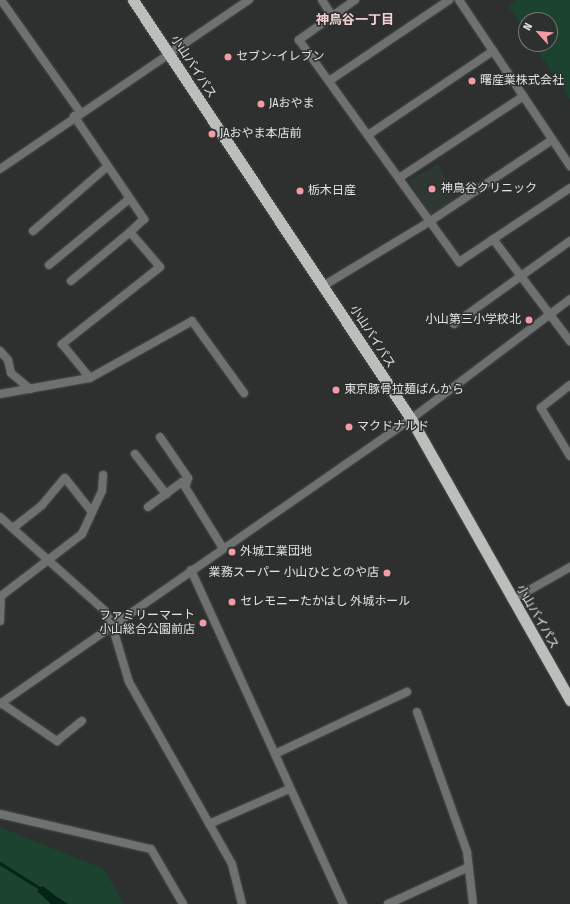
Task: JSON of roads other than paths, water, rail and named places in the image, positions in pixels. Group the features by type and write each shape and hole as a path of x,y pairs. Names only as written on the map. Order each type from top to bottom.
{"highway":[{"name":"小山バイパス","path":"133,0 410,419 570,700"}],"street":[{"path":"1,0 77,114 107,167 144,219 70,281"},
{"path":"0,169 77,114 249,0"},
{"path":"322,0 332,16"},
{"path":"355,0 299,40 459,262 570,188"},
{"path":"329,81 449,0"},
{"path":"459,0 570,166"},
{"path":"368,135 493,50"},
{"path":"399,178 524,96"},
{"path":"323,286 429,222 552,140"},
{"path":"34,231 107,167"},
{"path":"49,266 129,199"},
{"path":"90,378 62,344 160,267 130,232"},
{"path":"493,239 570,341"},
{"path":"454,324 570,241"},
{"path":"82,722 57,741 1,703 112,624 410,419 570,299"},
{"path":"0,394 90,378 192,321 244,393"},
{"path":"0,351 8,360 11,372 30,389"},
{"path":"570,385 541,408 567,446 570,456"},
{"path":"160,437 188,478 186,485"},
{"path":"135,454 166,494"},
{"path":"0,621 0,596 49,561 82,534 102,491 103,475"},
{"path":"13,528 42,504 65,478 92,512"},
{"path":"148,508 182,482 186,485 223,548"},
{"path":"0,517 105,611 112,624 129,682 232,864 242,904"},
{"path":"512,600 570,567"},
{"path":"191,570 289,789 343,904"},
{"path":"274,754 407,692"},
{"path":"417,712 468,852 473,904"},
{"path":"209,824 289,789"},
{"path":"0,814 151,849 183,904"},
{"path":"388,904 469,867"}],"waterway":[{"path":"0,863 43,890"}],"place":[{"name":"セブン-イレブン","path":"228,57"},
{"name":"曙産業株式会社","path":"472,81"},
{"name":"JAおやま","path":"261,104"},
{"name":"JAおやま本店前","path":"212,134"},
{"name":"神鳥谷クリニック","path":"432,189"},
{"name":"栃木日産","path":"300,191"},
{"name":"小山第三小学校北","path":"529,320"},
{"name":"東京豚骨拉麺ばんから","path":"336,390"},
{"name":"マクドナルド","path":"349,427"},
{"name":"外城工業団地","path":"232,552"},
{"name":"業務スーパー 小山ひととのや店","path":"387,573"},
{"name":"セレモニーたかはし 外城ホール","path":"232,602"},
{"name":"ファミリーマート 小山総合公園前店","path":"203,623"}],"district":[{"name":"神鳥谷一丁目","path":"355,20"}]}
